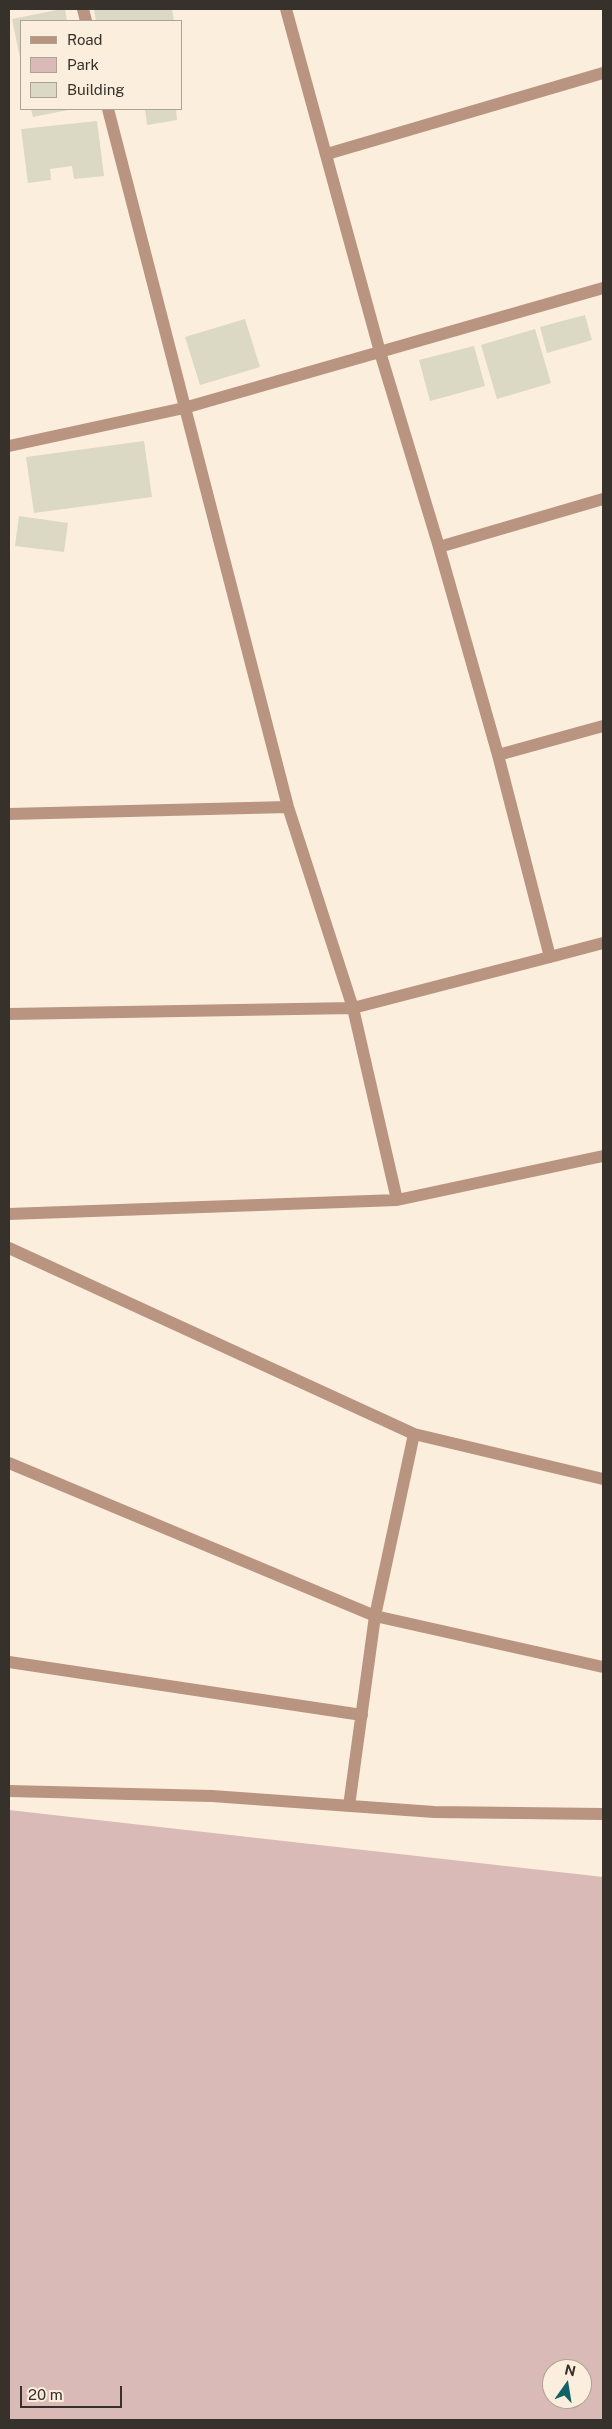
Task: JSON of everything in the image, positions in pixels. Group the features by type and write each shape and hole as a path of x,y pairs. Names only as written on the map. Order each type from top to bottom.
{"street":[{"path":"286,9 380,352 439,547 498,754 550,957"},
{"path":"327,154 603,73"},
{"path":"108,110 288,807 353,1008 397,1200"},
{"path":"9,446 184,408 603,288"},
{"path":"439,547 603,499"},
{"path":"498,754 603,726"},
{"path":"9,814 288,807"},
{"path":"9,1014 353,1008 603,943"},
{"path":"9,1214 397,1200 603,1156"},
{"path":"9,1248 414,1434 603,1479"},
{"path":"349,1806 375,1616 414,1434"},
{"path":"9,1464 375,1616 603,1667"},
{"path":"9,1662 362,1715"},
{"path":"9,1791 212,1796 434,1812 603,1814"}],"green space":[{"path":"9,1810 603,1877 603,2420 9,2420"}],"building":[{"path":"65,9 67,20 20,20 20,58 12,19"},
{"path":"94,9 172,9 174,20 96,20"},
{"path":"31,110 68,110 33,117"},
{"path":"145,110 176,110 177,120 147,125"},
{"path":"97,121 104,176 74,179 72,166 50,169 51,180 28,183 21,129"},
{"path":"585,315 592,340 547,353 540,327"},
{"path":"245,319 260,367 200,385 185,337"},
{"path":"535,329 551,383 497,399 481,345"},
{"path":"474,346 485,386 430,401 419,360"},
{"path":"144,441 152,497 34,513 26,457"},
{"path":"19,516 68,523 64,552 15,546"}]}
